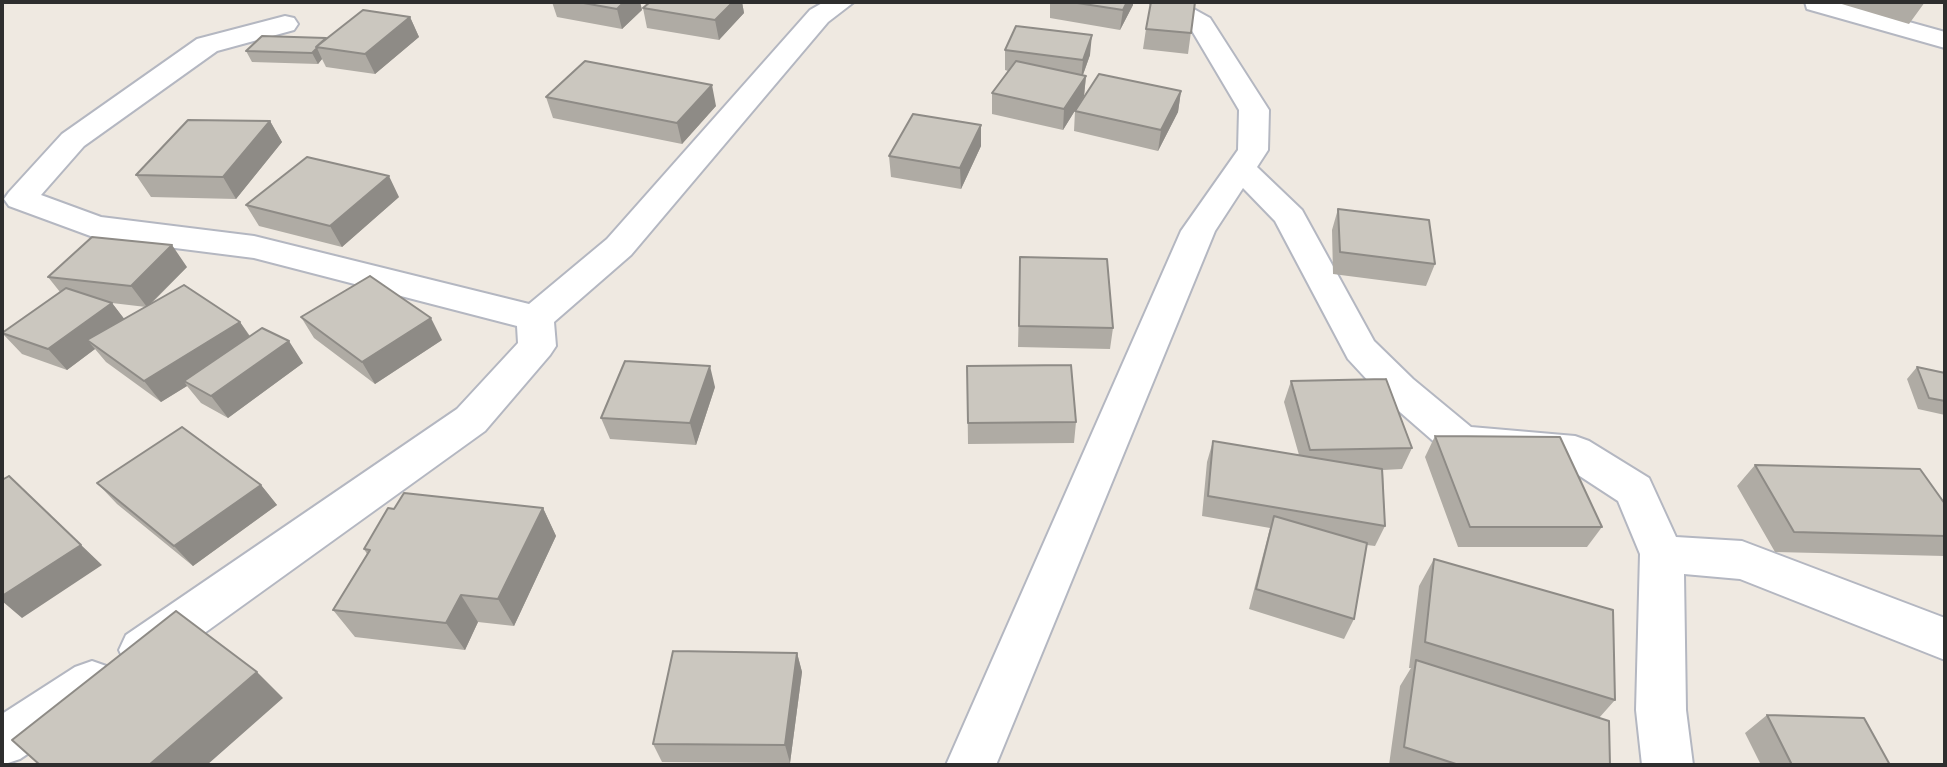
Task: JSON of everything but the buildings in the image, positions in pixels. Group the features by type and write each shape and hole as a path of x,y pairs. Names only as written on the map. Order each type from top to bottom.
{"street":[{"path":"535,317 618,247 819,16 841,2"},
{"path":"971,765 1198,231 1252,150 1254,110 1201,24 1164,2"},
{"path":"1816,4 1945,40"},
{"path":"285,24 207,45 73,141 20,199 96,227 254,247 535,317"},
{"path":"1241,167 1290,217 1301,243 1361,350 1399,389 1461,442 1575,452 1634,490 1662,554 1661,710 1667,765"},
{"path":"2,742 129,659 471,420 537,346 535,317"},
{"path":"1662,554 1742,560 1945,639"}]}
